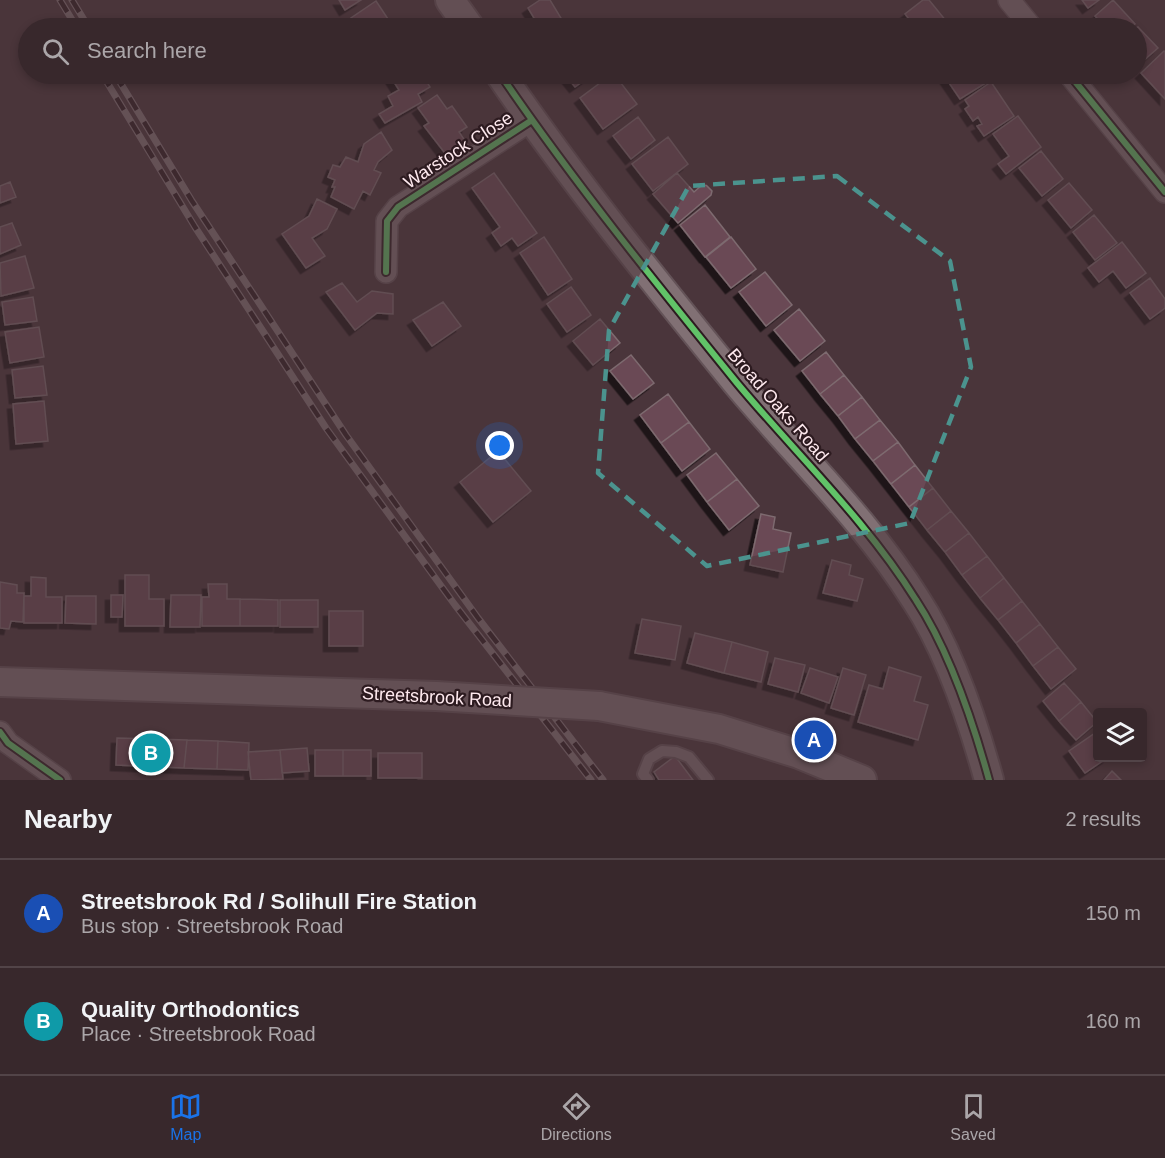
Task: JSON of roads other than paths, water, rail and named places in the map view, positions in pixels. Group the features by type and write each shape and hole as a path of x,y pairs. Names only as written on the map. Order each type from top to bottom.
{"street":[{"path":"450,0 463,18"},
{"path":"1009,0 1024,18"},
{"name":"Broad Oaks Road","path":"507,84 611,226 739,385 843,503 917,600 943,652 976,732 989,780"},
{"path":"1077,84 1165,192"},
{"name":"Warstock Close","path":"386,272 387,220 398,207 532,120"},
{"name":"Streetsbrook Road","path":"0,682 436,696 599,706 719,729 799,754 862,780"},
{"path":"0,732 8,743 60,780"}],"lane":[{"path":"648,780 643,774 649,759 662,751 676,752 689,757 708,780"}],"railway":[{"path":"60,0 71,18"},
{"path":"72,0 83,18"},
{"path":"108,84 195,227 326,428 455,605 591,780"},
{"path":"121,84 192,201 346,435 478,618 603,780"}],"place":[{"name":"Streetsbrook Rd / Solihull Fire Station","path":"814,740"},
{"name":"Quality Orthodontics","path":"151,753"}]}
